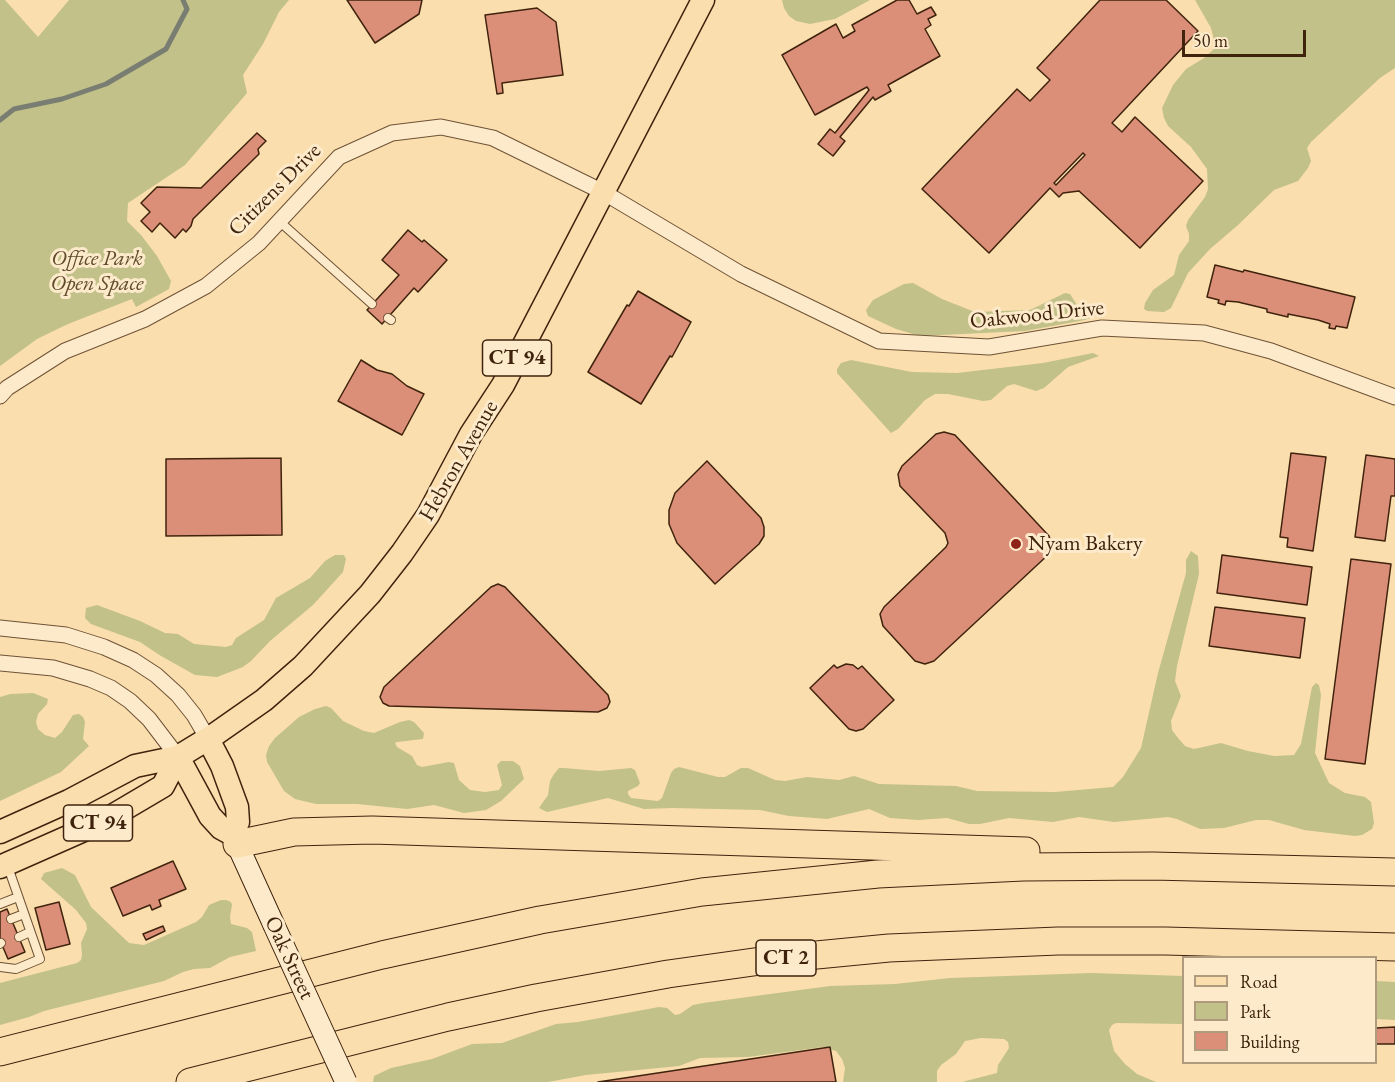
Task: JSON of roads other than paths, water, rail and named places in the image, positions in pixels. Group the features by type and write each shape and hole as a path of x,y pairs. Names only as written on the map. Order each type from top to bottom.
{"highway":[{"path":"235,839 294,832 372,830 980,848 1077,856 1128,866"},
{"path":"0,1052 382,955 532,922 735,888 879,874 1002,867 1128,866 1395,872"},
{"name":"CT 2","path":"190,1082 525,1000 647,977 775,959 889,948 1033,941 1165,941 1395,947"}],"main road":[{"name":"Hebron Avenue","path":"0,832 69,801 135,766 178,757 208,739 256,706 303,666 355,612 410,542 437,500 471,434 503,385 703,0"},
{"path":"208,739 222,766 237,807 238,822 235,839"},
{"name":"Oak Street","path":"178,757 210,816 218,826 235,839"},
{"name":"CT 94","path":"4,865 102,822 163,786 178,757"}],"street":[{"name":"Citizens Drive","path":"0,396 7,388 65,351 146,319 206,286 258,243 339,157 392,133 441,128 493,138 603,192"},
{"name":"Oakwood Drive","path":"603,192 741,274 879,341 989,347 1102,328 1204,333 1271,351 1395,397"},
{"path":"0,628 66,635 104,647 133,660 156,675 178,695 194,715 208,739"},
{"path":"0,663 53,668 111,688 149,718 178,757"},
{"name":"Oak Street","path":"235,839 346,1082"}],"lane":[{"path":"279,221 372,304"},
{"path":"0,967 16,969 40,959 4,865"},
{"path":"0,904 18,897"},
{"path":"11,919 24,914"},
{"path":"19,938 30,932"}],"waterway":[{"path":"0,120 14,109 62,99 106,84 166,49 187,9 183,0"}],"place":[{"name":"Nyam Bakery","path":"1016,544"}],"park label":[{"name":"Office Park Open Space","path":"97,272"}]}
